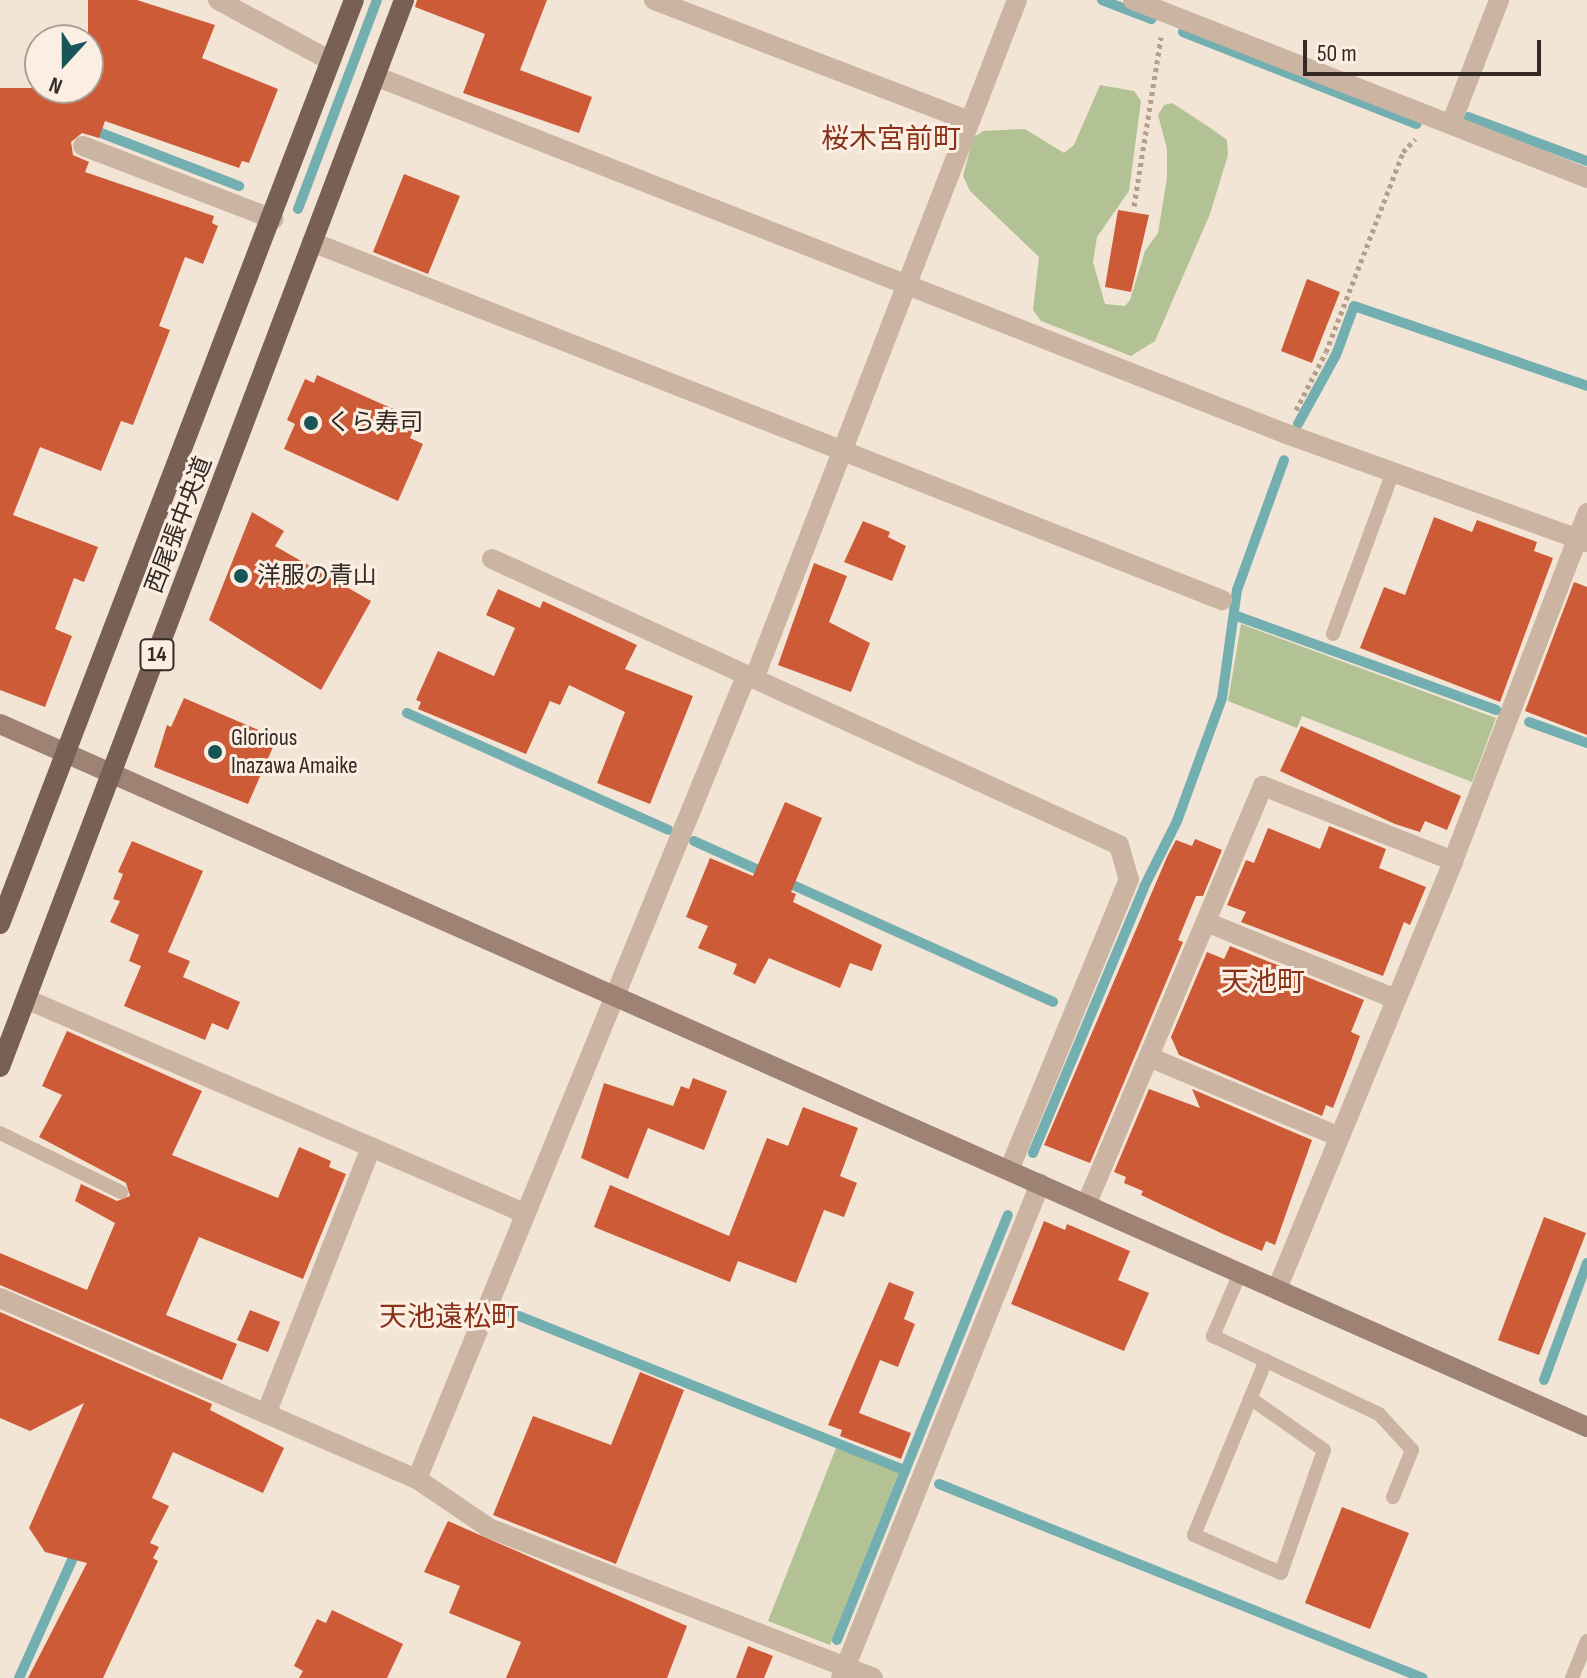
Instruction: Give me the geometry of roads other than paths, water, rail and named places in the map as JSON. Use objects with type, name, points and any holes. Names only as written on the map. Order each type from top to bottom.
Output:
[{"type":"main road","name":"西尾張中央道","points":[[0,924],[273,219],[354,0]]},
{"type":"main road","name":"西尾張中央道","points":[[0,1067],[404,0]]},
{"type":"street","points":[[218,0],[331,61]]},
{"type":"street","points":[[654,0],[970,121]]},
{"type":"street","points":[[417,1479],[612,994],[750,677],[842,451],[1017,0]]},
{"type":"street","points":[[1133,0],[1587,178]]},
{"type":"street","points":[[1442,121],[1499,0]]},
{"type":"street","points":[[375,76],[1284,433],[1582,541]]},
{"type":"street","points":[[83,146],[273,219]]},
{"type":"street","points":[[312,242],[1222,600]]},
{"type":"street","points":[[1277,1289],[1582,541],[1587,513]]},
{"type":"street","points":[[492,559],[1119,845],[1129,879],[1009,1170]]},
{"type":"street","points":[[0,724],[1587,1427]]},
{"type":"street","points":[[1086,1205],[1263,786],[1453,861]]},
{"type":"street","points":[[1206,922],[1396,999]]},
{"type":"street","points":[[26,999],[524,1213]]},
{"type":"street","points":[[1149,1057],[1339,1137]]},
{"type":"street","points":[[266,1414],[371,1147]]},
{"type":"street","points":[[843,1672],[1040,1184]]},
{"type":"street","points":[[0,1298],[417,1479],[489,1528],[843,1672],[873,1678]]},
{"type":"lane","points":[[1333,634],[1393,472]]},
{"type":"lane","points":[[0,1133],[121,1192]]},
{"type":"lane","points":[[1240,1273],[1213,1336],[1379,1414],[1412,1450],[1393,1497]]},
{"type":"lane","points":[[1250,1398],[1324,1450],[1281,1573],[1194,1535],[1250,1398],[1266,1360]]},
{"type":"lane","points":[[1572,1678],[1587,1641]]},
{"type":"waterway","points":[[298,209],[377,0]]},
{"type":"waterway","points":[[1102,0],[1151,19]]},
{"type":"waterway","points":[[1183,32],[1417,124]]},
{"type":"waterway","points":[[1468,117],[1587,161]]},
{"type":"waterway","points":[[88,128],[239,186]]},
{"type":"waterway","points":[[1298,424],[1336,355],[1354,306],[1587,386]]},
{"type":"waterway","points":[[1033,1153],[1144,887],[1177,821],[1222,698],[1237,590],[1284,460]]},
{"type":"waterway","points":[[1234,615],[1496,710]]},
{"type":"waterway","points":[[407,713],[668,830]]},
{"type":"waterway","points":[[1529,722],[1587,743]]},
{"type":"waterway","points":[[694,841],[765,873]]},
{"type":"waterway","points":[[784,881],[1053,1002]]},
{"type":"waterway","points":[[837,1640],[1008,1215]]},
{"type":"waterway","points":[[1544,1380],[1587,1263]]},
{"type":"waterway","points":[[504,1310],[905,1470]]},
{"type":"waterway","points":[[939,1484],[1423,1678]]},
{"type":"waterway","points":[[19,1678],[77,1549]]},
{"type":"place","name":"くら寿司","points":[[311,423]]},
{"type":"place","name":"洋服の青山","points":[[241,576]]},
{"type":"place","name":"Glorious Inazawa Amaike","points":[[215,752]]},
{"type":"district","name":"桜木宮前町","points":[[891,140]]},
{"type":"district","name":"天池町","points":[[1263,983]]},
{"type":"district","name":"天池遠松町","points":[[449,1318]]}]
